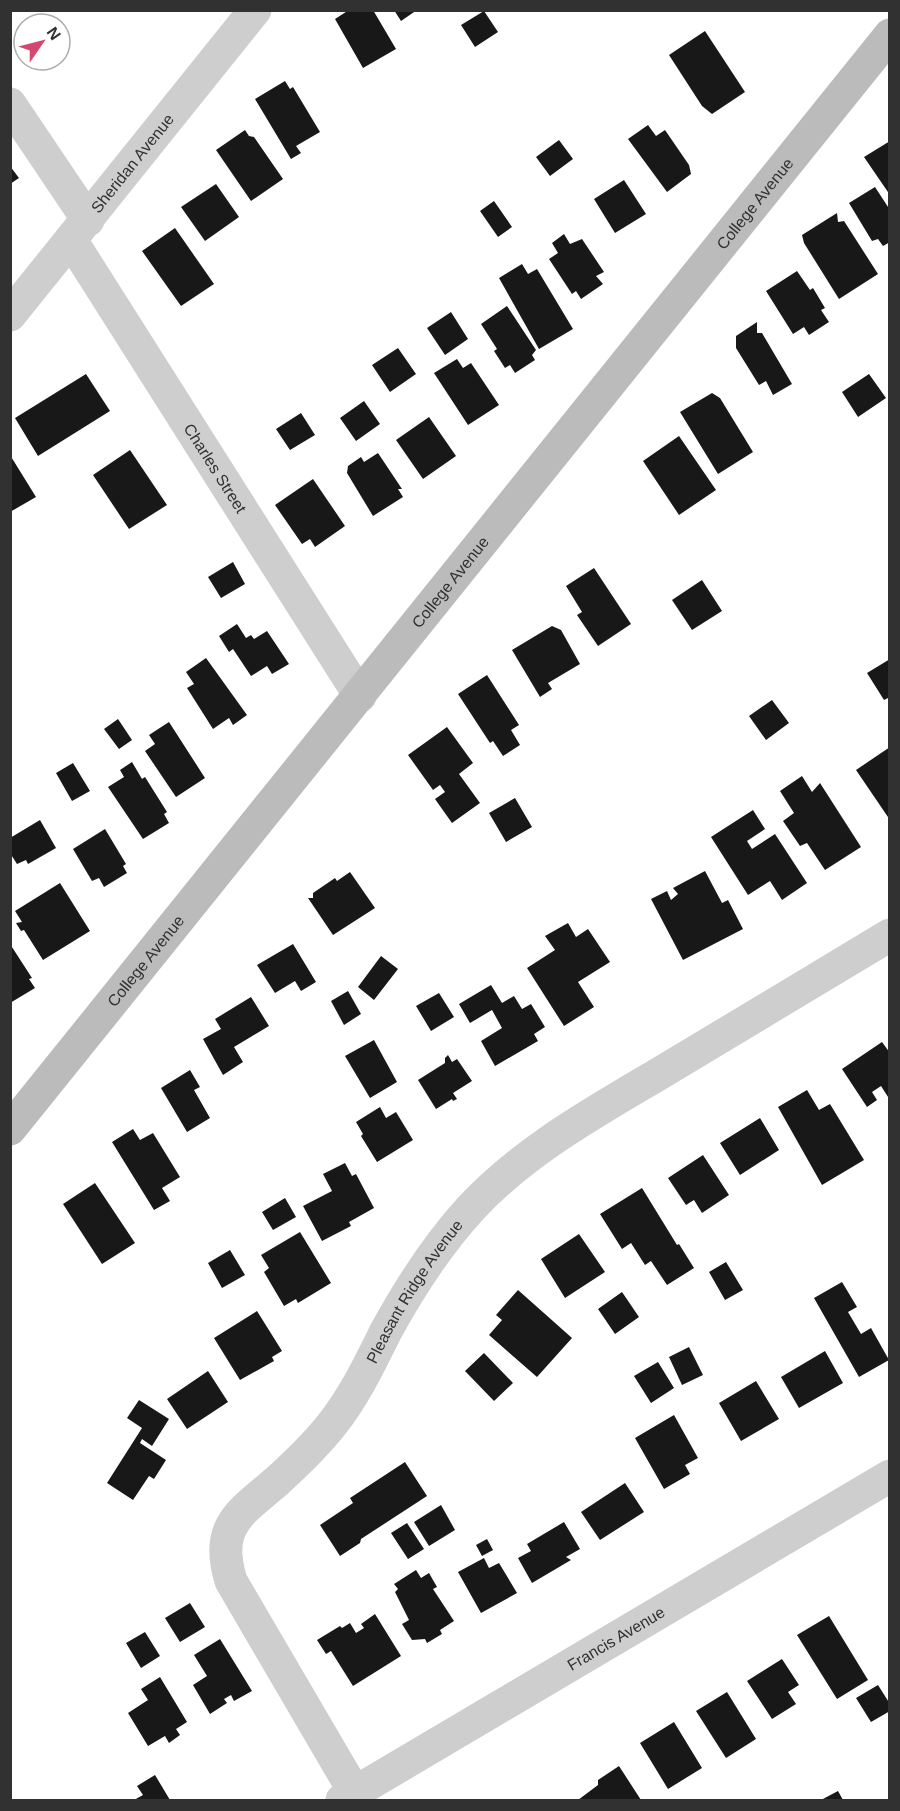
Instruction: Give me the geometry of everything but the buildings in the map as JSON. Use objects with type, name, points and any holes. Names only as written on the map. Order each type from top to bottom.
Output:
[{"type":"main road","name":"College Avenue","points":[[10,1129],[890,35]]},
{"type":"street","name":"Sheridan Avenue","points":[[10,315],[255,10]]},
{"type":"street","name":"Charles Street","points":[[10,104],[79,230],[360,696]]},
{"type":"street","name":"Pleasant Ridge Avenue","points":[[348,1797],[231,1581],[226,1565],[227,1546],[237,1515],[307,1454],[334,1422],[358,1386],[388,1329],[427,1265],[470,1209],[518,1164],[583,1119],[890,935]]},
{"type":"street","name":"Francis Avenue","points":[[348,1797],[890,1476]]}]
